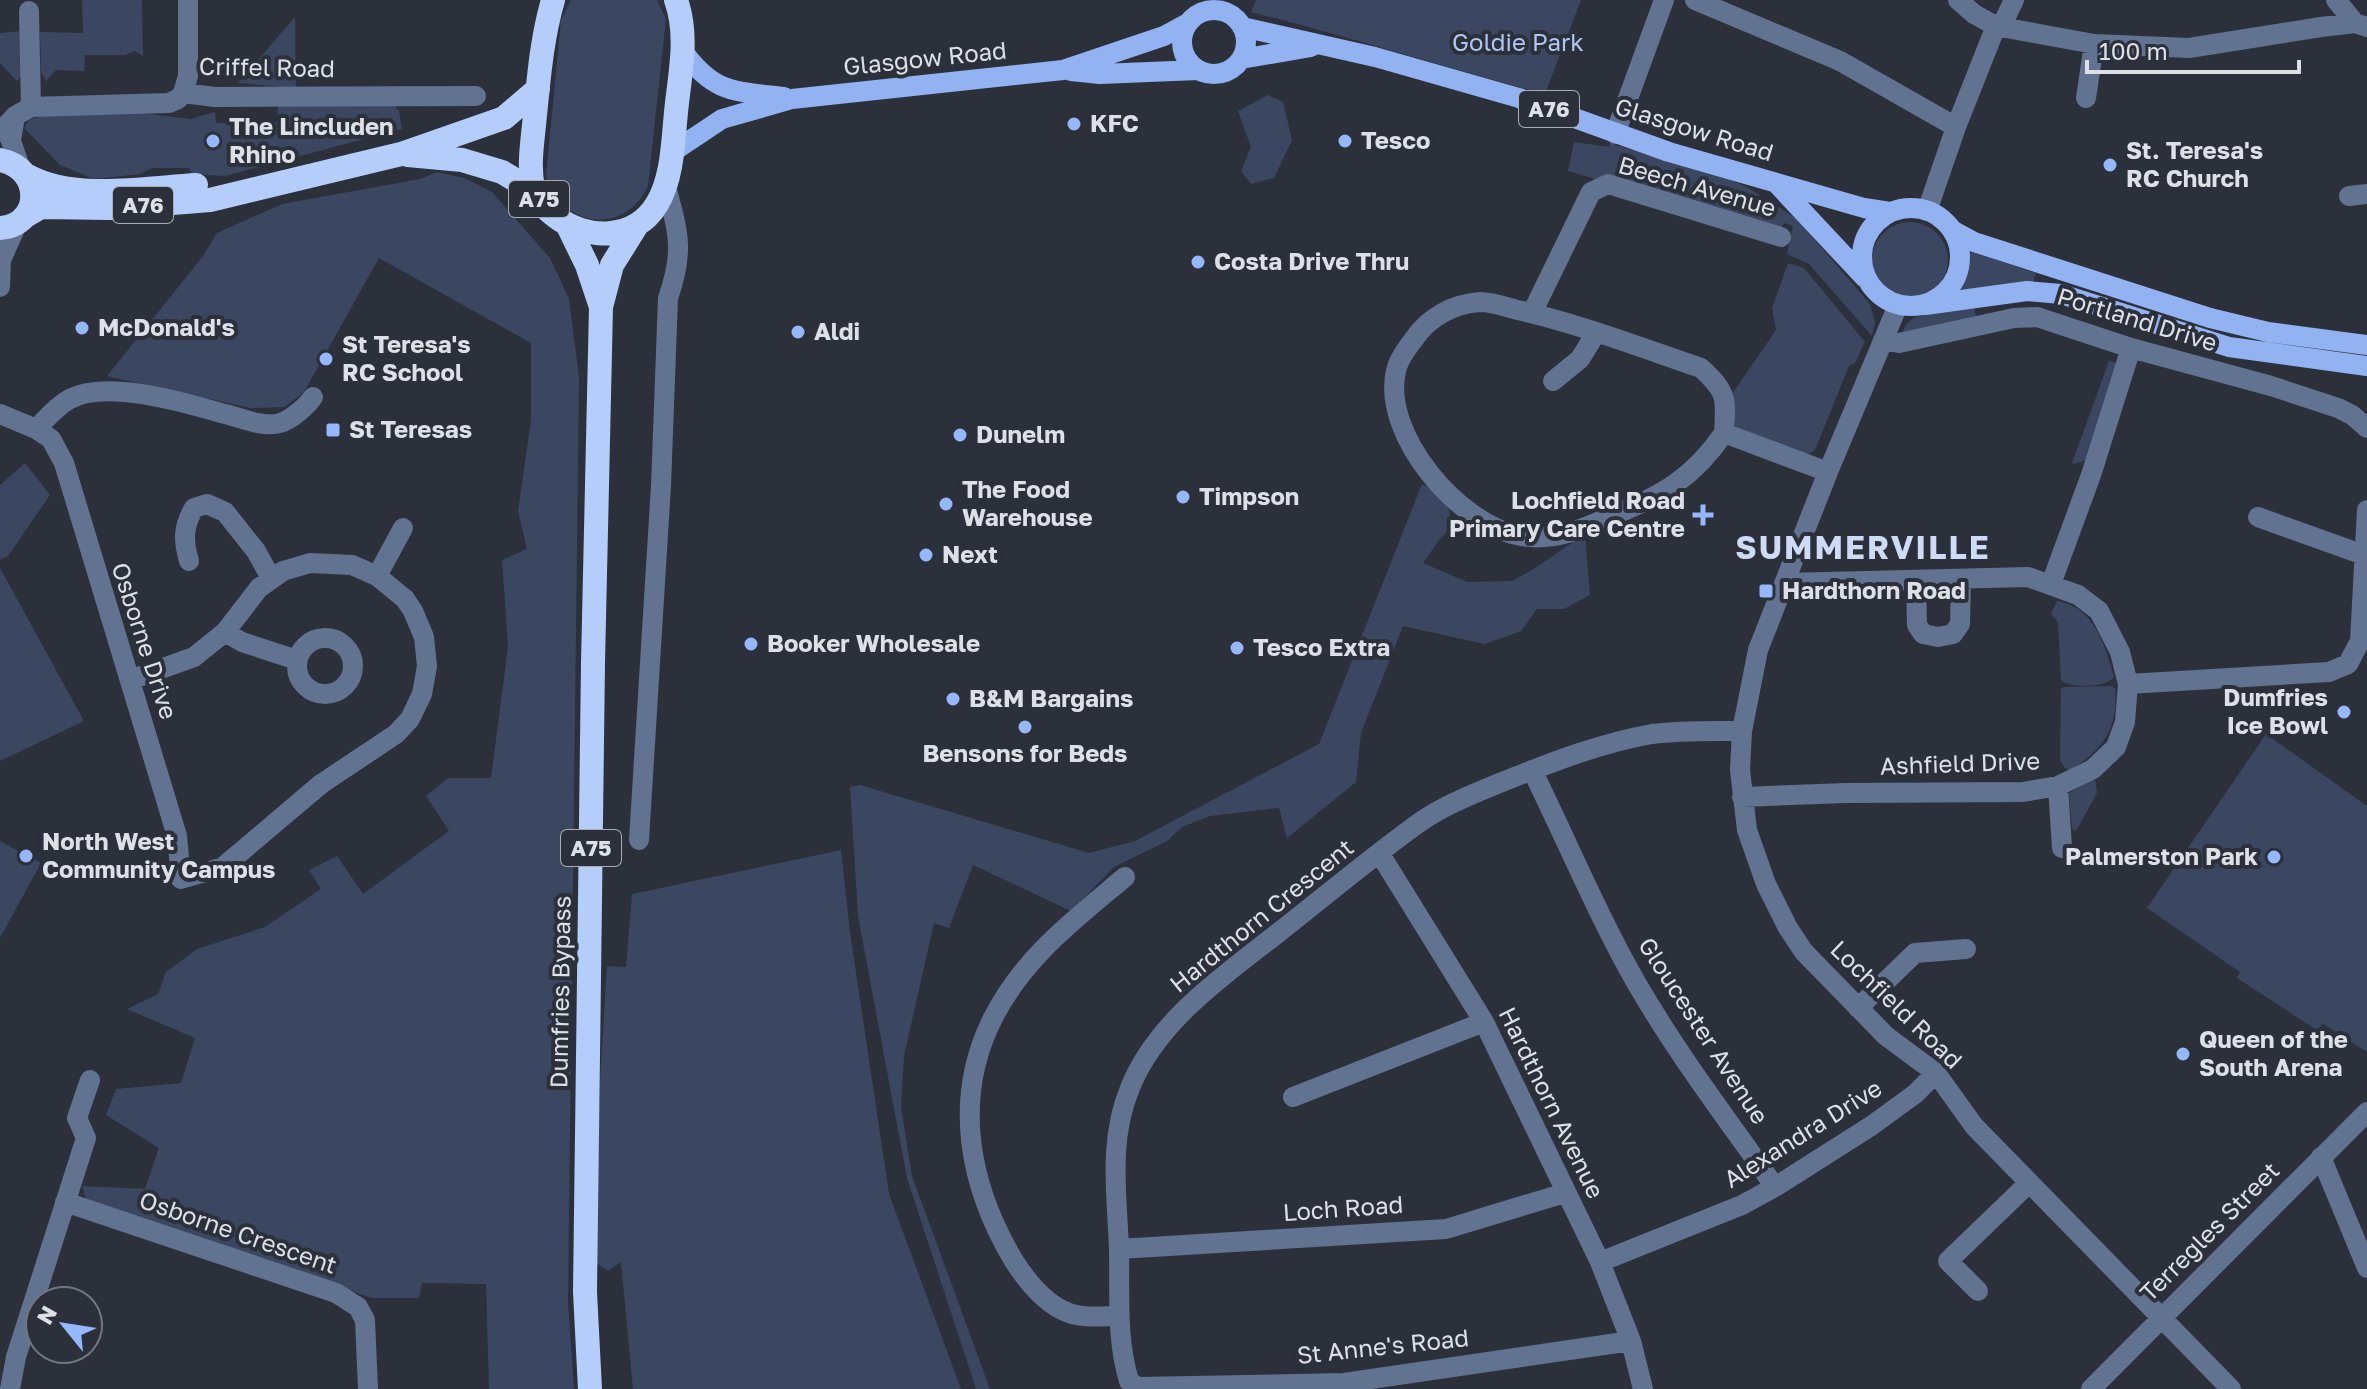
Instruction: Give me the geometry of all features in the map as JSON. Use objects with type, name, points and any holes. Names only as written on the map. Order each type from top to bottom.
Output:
[{"type":"highway","name":"A75","points":[[553,0],[543,34],[530,163],[534,191],[544,208],[568,226],[611,235],[639,223],[656,206],[665,183],[683,51],[685,7]]},
{"type":"highway","name":"A76","points":[[14,222],[41,207],[110,208],[210,200],[401,154],[504,118],[538,89]]},
{"type":"highway","name":"A76","points":[[401,154],[462,160],[502,172],[534,191]]},
{"type":"highway","name":"A76","points":[[16,168],[45,185],[75,189],[263,186]]},
{"type":"highway","points":[[14,222],[33,198],[16,168]]},
{"type":"highway","name":"Dumfries Bypass","points":[[590,1389],[585,1292],[593,647],[601,307],[612,265],[639,223]]},
{"type":"highway","name":"Dumfries Bypass","points":[[568,226],[587,265],[601,307]]},
{"type":"main road","name":"A76","points":[[1188,23],[1195,16],[1213,10],[1230,15],[1242,27]]},
{"type":"main road","name":"Glasgow Road","points":[[671,153],[722,119],[792,99],[1063,70],[1164,36],[1188,23]]},
{"type":"main road","points":[[1188,23],[1183,32],[1183,54],[1198,70]]},
{"type":"main road","name":"Glasgow Road","points":[[1242,27],[1375,57],[1519,98],[1615,134],[1864,208],[1890,212]]},
{"type":"main road","points":[[1241,59],[1246,43],[1242,27]]},
{"type":"main road","name":"Glasgow Road","points":[[1241,59],[1319,46]]},
{"type":"main road","name":"Glasgow Road","points":[[683,51],[698,72],[714,83],[734,91],[792,99]]},
{"type":"main road","name":"A76","points":[[1198,70],[1213,75],[1221,73],[1230,70],[1241,59]]},
{"type":"main road","name":"Glasgow Road","points":[[1063,70],[1100,74],[1198,70]]},
{"type":"main road","name":"Glasgow Road","points":[[1776,183],[1868,281]]},
{"type":"main road","name":"A76","points":[[1890,212],[1902,209],[1927,211]]},
{"type":"main road","points":[[1927,211],[1974,242],[2210,318],[2268,332],[2367,345]]},
{"type":"main road","points":[[1868,281],[1862,266],[1864,242],[1876,222],[1890,212]]},
{"type":"main road","points":[[1925,305],[1950,287],[1957,274],[1960,259],[1952,230]]},
{"type":"main road","name":"A76","points":[[1868,281],[1875,292],[1898,305]]},
{"type":"main road","points":[[1898,305],[1925,305],[2027,291],[2061,294],[2229,347],[2367,366]]},
{"type":"street","points":[[183,93],[188,76],[188,0]]},
{"type":"street","points":[[1615,134],[1664,0]]},
{"type":"street","points":[[1695,0],[1840,61],[1956,127]]},
{"type":"street","points":[[1958,0],[1974,14],[1998,27],[2094,44],[2189,48],[2361,25]]},
{"type":"street","points":[[1927,211],[1956,127],[1998,27],[2014,0]]},
{"type":"street","points":[[2336,0],[2361,25]]},
{"type":"street","points":[[16,168],[11,141],[29,11]]},
{"type":"street","points":[[2086,98],[2094,44]]},
{"type":"street","name":"Criffel Road","points":[[15,111],[46,105],[169,103],[183,93],[215,97],[476,96]]},
{"type":"street","points":[[0,132],[15,111]]},
{"type":"street","points":[[639,840],[661,486],[668,298],[678,272],[680,252],[665,183]]},
{"type":"street","name":"Beech Avenue","points":[[1532,313],[1591,192],[1608,184],[1781,237]]},
{"type":"street","points":[[0,287],[0,258],[14,222]]},
{"type":"street","points":[[639,223],[655,224],[668,233],[680,252]]},
{"type":"street","points":[[1483,302],[1596,333],[1701,368],[1717,383],[1726,400],[1724,433],[1708,456],[1689,475],[1627,510],[1568,534],[1521,536],[1489,525],[1441,487],[1420,457],[1399,421],[1396,370],[1421,329],[1440,314],[1457,306],[1483,302]]},
{"type":"street","name":"Lochfield Road","points":[[1898,305],[1758,650],[1742,731],[1740,770],[1747,830],[1766,884],[1804,952],[1886,1036],[1936,1073],[1974,1126],[2231,1389]]},
{"type":"street","name":"Portland Drive","points":[[1883,340],[1899,343],[1982,324],[2037,317],[2131,348],[2271,386],[2338,408],[2367,428]]},
{"type":"street","points":[[1553,381],[1580,359],[1596,333]]},
{"type":"street","points":[[2051,584],[2091,475],[2131,348]]},
{"type":"street","points":[[36,429],[70,398],[95,391],[130,393],[193,405],[260,423],[281,423],[308,405],[313,397]]},
{"type":"street","name":"Osborne Drive","points":[[0,414],[51,439],[64,463],[177,836],[181,879],[223,867],[321,784],[396,734],[410,719],[426,680],[424,637],[405,599],[377,576]]},
{"type":"street","points":[[1724,433],[1828,472]]},
{"type":"street","points":[[189,561],[183,537],[186,520],[194,508],[207,504],[225,512],[256,551],[271,578]]},
{"type":"street","points":[[2128,684],[2329,672],[2348,664],[2360,641],[2366,607],[2364,555],[2367,510]]},
{"type":"street","points":[[2258,517],[2364,555]]},
{"type":"street","points":[[130,680],[194,657],[225,632],[248,599],[271,578],[296,566],[324,562],[352,565],[377,576],[403,528]]},
{"type":"street","name":"Ashfield Drive","points":[[1742,797],[2023,792],[2058,786],[2093,769],[2116,747],[2125,722],[2128,684],[2120,652],[2099,611],[2078,595],[2028,577],[1785,583]]},
{"type":"street","points":[[1916,581],[1917,625],[1923,634],[1938,637],[1953,634],[1960,624],[1961,579]]},
{"type":"street","points":[[225,632],[242,642],[297,660]]},
{"type":"street","name":"Hardthorn Crescent","points":[[1138,1387],[1129,1381],[1123,1362],[1114,1160],[1119,1123],[1129,1088],[1146,1056],[1183,1013],[1227,973],[1417,823],[1464,798],[1588,750],[1651,735],[1697,730],[1742,731]]},
{"type":"street","name":"Gloucester Avenue","points":[[1532,770],[1637,984],[1668,1035],[1775,1187]]},
{"type":"street","points":[[2058,786],[2062,848]]},
{"type":"street","name":"Hardthorn Avenue","points":[[1380,854],[1484,1022],[1600,1262],[1631,1341],[1643,1389]]},
{"type":"street","points":[[1119,1316],[1075,1315],[1046,1300],[1027,1281],[999,1236],[979,1189],[970,1139],[970,1101],[975,1064],[993,1018],[1020,976],[1047,942],[1125,877]]},
{"type":"street","points":[[1858,1008],[1915,953],[1966,949]]},
{"type":"street","points":[[1293,1097],[1484,1022]]},
{"type":"street","name":"Alexandra Drive","points":[[1600,1262],[1742,1205],[1775,1187],[1871,1126],[1915,1094],[1936,1073]]},
{"type":"street","points":[[10,1389],[16,1357],[86,1138],[77,1118],[90,1080]]},
{"type":"street","name":"Terregles Street","points":[[2091,1389],[2367,1112]]},
{"type":"street","points":[[2321,1157],[2367,1268]]},
{"type":"street","points":[[1978,1291],[1948,1261],[2029,1183]]},
{"type":"street","name":"Loch Road","points":[[1119,1249],[1446,1229],[1565,1193]]},
{"type":"street","name":"Osborne Crescent","points":[[65,1202],[336,1293],[358,1307],[365,1320],[368,1389]]},
{"type":"street","name":"St Anne's Road","points":[[1138,1387],[1344,1383],[1631,1341]]},
{"type":"green space","points":[[82,0],[142,0],[143,56],[135,51],[125,55],[85,55],[84,71],[56,70],[46,81],[41,72],[40,32],[83,33]]},
{"type":"green space","points":[[571,0],[657,0],[666,19],[648,186],[637,202],[624,213],[609,219],[579,215],[565,206],[546,176],[561,20]]},
{"type":"green space","name":"Goldie Park","points":[[1256,0],[1581,0],[1545,94],[1251,12]]},
{"type":"green space","points":[[295,17],[296,88],[238,83]]},
{"type":"green space","points":[[22,31],[22,75],[17,81],[0,63],[0,33]]},
{"type":"green space","points":[[1268,95],[1283,102],[1292,140],[1274,178],[1251,184],[1241,171],[1251,147],[1238,111]]},
{"type":"green space","points":[[390,101],[399,111],[402,129],[225,176],[192,174],[189,168],[152,168],[140,174],[94,179],[60,165],[24,128],[29,120],[43,115],[148,114],[191,119],[215,112],[216,123],[277,122],[278,106]]},
{"type":"green space","points":[[1574,142],[1609,147],[1610,143],[1729,179],[1796,218],[1870,304],[1875,322],[1872,336],[1809,264],[1787,254],[1793,226],[1784,223],[1781,228],[1770,230],[1568,171]]},
{"type":"green space","points":[[437,172],[464,178],[492,192],[550,258],[569,299],[579,377],[568,1302],[574,1389],[489,1389],[486,1284],[422,1283],[419,1298],[372,1298],[86,1199],[82,1186],[145,1189],[159,1148],[106,1115],[116,1089],[181,1083],[195,1038],[127,1009],[158,994],[166,972],[197,949],[265,927],[321,889],[309,870],[337,856],[363,894],[449,831],[426,796],[448,778],[491,778],[508,647],[502,560],[527,549],[518,511],[531,420],[531,343],[379,258],[304,392],[284,407],[251,408],[107,376],[203,256],[217,233],[282,204],[420,179]]},
{"type":"green space","points":[[1910,222],[1925,225],[1937,233],[1945,245],[1948,260],[1945,275],[1937,287],[1925,295],[1910,298],[1895,295],[1883,287],[1875,275],[1872,260],[1875,245],[1883,233],[1895,225]]},
{"type":"green space","points":[[1972,252],[2036,273],[2032,285],[1959,290],[1966,277],[1968,254]]},
{"type":"green space","points":[[1788,263],[1804,268],[1865,342],[1855,363],[1849,366],[1815,450],[1810,453],[1802,453],[1735,427],[1732,394],[1776,330],[1772,308]]},
{"type":"green space","points":[[1974,308],[1977,320],[1904,334],[1907,324],[1923,315]]},
{"type":"green space","points":[[2109,361],[2117,363],[2087,460],[2074,464],[2072,463]]},
{"type":"green space","points":[[25,463],[50,495],[8,556],[0,560],[0,485]]},
{"type":"green space","points":[[1422,484],[1445,496],[1453,526],[1423,563],[1467,582],[1512,581],[1585,534],[1590,595],[1564,609],[1537,609],[1521,631],[1485,644],[1403,626],[1361,733],[1356,782],[1287,838],[1279,808],[1210,816],[1182,827],[1167,841],[1114,867],[1071,911],[973,865],[949,928],[934,923],[904,1056],[901,1107],[912,1176],[990,1389],[976,1389],[907,1178],[858,916],[850,787],[860,785],[1089,853],[1135,841],[1319,744]]},
{"type":"green space","points":[[0,568],[84,721],[0,761]]},
{"type":"green space","points":[[2057,601],[2081,611],[2096,630],[2114,677],[2110,681],[2089,686],[2061,681],[2058,622],[2051,614]]},
{"type":"green space","points":[[2115,688],[2116,702],[2106,737],[2081,763],[2069,770],[2065,768],[2060,760],[2061,689]]},
{"type":"green space","name":"Palmerston Park","points":[[2266,734],[2367,806],[2367,1052],[2323,1024],[2318,1031],[2237,978],[2240,972],[2147,908]]},
{"type":"green space","points":[[2095,778],[2097,793],[2076,831],[2072,829],[2069,793]]},
{"type":"green space","points":[[0,841],[41,863],[0,938]]},
{"type":"green space","points":[[841,850],[850,932],[889,1194],[961,1389],[633,1389],[621,1262],[608,1271],[596,1263],[600,1081],[607,966],[626,967],[632,894]]},
{"type":"place","name":"KFC","points":[[1074,124]]},
{"type":"place","name":"The Lincluden Rhino","points":[[213,141]]},
{"type":"place","name":"Tesco","points":[[1345,141]]},
{"type":"place","name":"St. Teresa's RC Church","points":[[2110,165]]},
{"type":"place","name":"Costa Drive Thru","points":[[1198,262]]},
{"type":"place","name":"McDonald's","points":[[82,328]]},
{"type":"place","name":"Aldi","points":[[798,332]]},
{"type":"place","name":"St Teresa's RC School","points":[[326,359]]},
{"type":"place","name":"St Teresas","points":[[333,430]]},
{"type":"place","name":"Dunelm","points":[[960,435]]},
{"type":"place","name":"Timpson","points":[[1183,497]]},
{"type":"place","name":"The Food Warehouse","points":[[946,504]]},
{"type":"place","name":"Lochfield Road Primary Care Centre","points":[[1703,515]]},
{"type":"place","name":"Next","points":[[926,555]]},
{"type":"place","name":"Hardthorn Road","points":[[1766,591]]},
{"type":"place","name":"Booker Wholesale","points":[[751,644]]},
{"type":"place","name":"Tesco Extra","points":[[1237,648]]},
{"type":"place","name":"B&M Bargains","points":[[953,699]]},
{"type":"place","name":"Dumfries Ice Bowl","points":[[2344,712]]},
{"type":"place","name":"Bensons for Beds","points":[[1025,727]]},
{"type":"place","name":"North West Community Campus","points":[[26,856]]},
{"type":"place","name":"Palmerston Park","points":[[2274,857]]},
{"type":"place","name":"Queen of the South Arena","points":[[2183,1054]]},
{"type":"district","name":"SUMMERVILLE","points":[[1863,548]]}]
